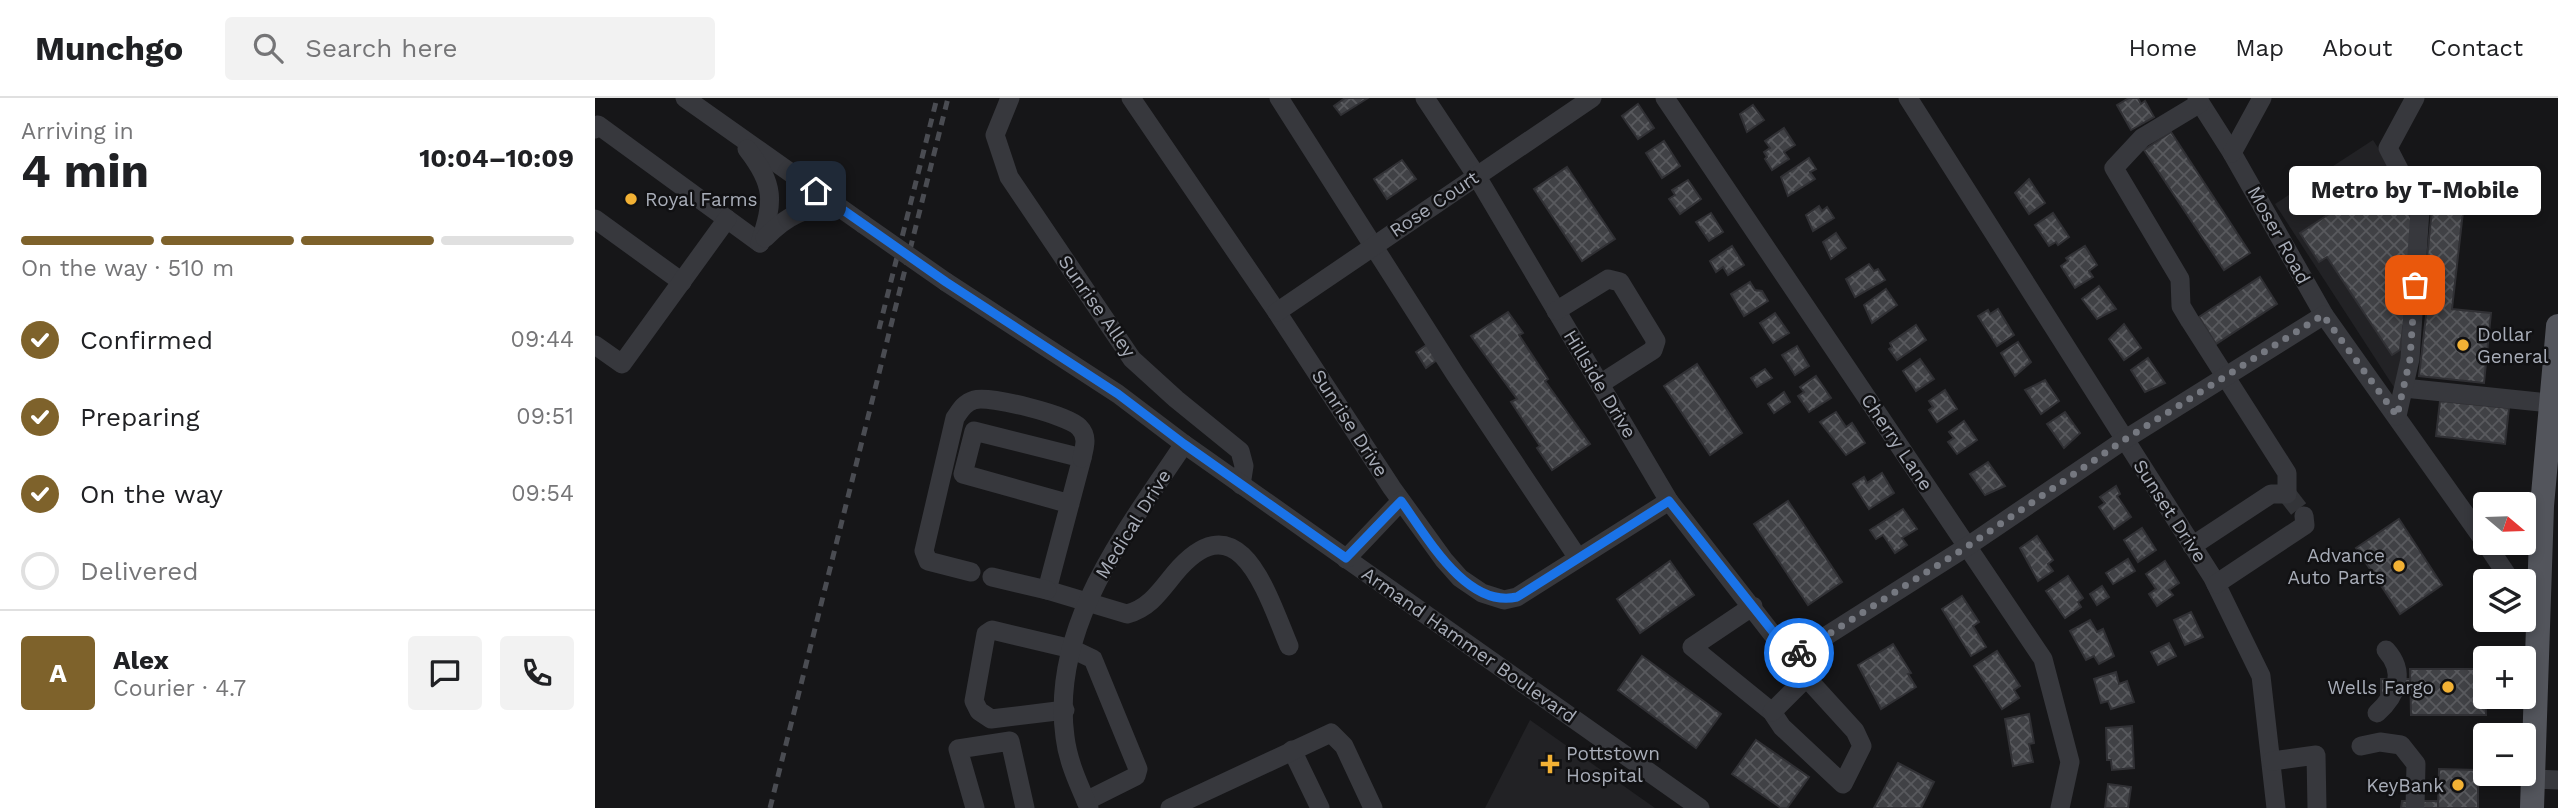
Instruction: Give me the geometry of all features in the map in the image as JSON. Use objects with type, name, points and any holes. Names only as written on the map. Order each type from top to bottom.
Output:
[{"type":"main road","points":[[2536,578],[2550,507],[2550,403],[2555,378],[2557,335]]},
{"type":"main road","points":[[2530,632],[2531,723]]},
{"type":"main road","points":[[2532,786],[2532,808]]},
{"type":"street","name":"Armand Hammer Boulevard","points":[[685,98],[946,282],[1096,379],[1241,485],[1700,808]]},
{"type":"street","name":"Sunrise Alley","points":[[1010,98],[995,135],[1009,177],[1132,359],[1175,399],[1240,451],[1244,466],[1241,485]]},
{"type":"street","name":"Sunrise Drive","points":[[1131,98],[1277,312],[1401,501],[1460,578],[1493,597],[1504,600],[1517,597],[1669,501]]},
{"type":"street","points":[[1279,98],[1455,374],[1578,558]]},
{"type":"street","name":"Hillside Drive","points":[[1425,98],[1476,175],[1669,501],[1807,677],[1855,731],[1862,746],[1843,784],[1783,727],[1772,712]]},
{"type":"street","name":"Rose Court","points":[[1277,312],[1592,98]]},
{"type":"street","name":"Cherry Lane","points":[[1665,98],[2042,659],[2070,762],[2060,808]]},
{"type":"street","name":"Sunset Drive","points":[[1908,98],[2216,584],[2261,676],[2276,808]]},
{"type":"street","points":[[2232,153],[2262,98]]},
{"type":"street","points":[[2397,416],[2410,359],[2420,209],[2388,148],[2415,98]]},
{"type":"street","points":[[2192,546],[2271,494],[2287,494],[2287,473],[2181,306],[2180,279],[2114,168],[2142,138],[2199,100]]},
{"type":"street","name":"Moser Road","points":[[2199,100],[2232,153],[2323,315],[2473,525]]},
{"type":"street","points":[[595,129],[598,125],[760,243]]},
{"type":"street","points":[[733,132],[764,171],[772,208],[760,243]]},
{"type":"street","points":[[760,243],[784,218],[810,207],[837,206]]},
{"type":"street","points":[[595,219],[682,282]]},
{"type":"street","points":[[595,345],[622,364],[727,219]]},
{"type":"street","points":[[1556,311],[1608,279],[1614,279],[1620,282],[1656,341],[1653,350],[1600,384]]},
{"type":"street","points":[[1793,657],[1968,546],[2124,440],[2323,315]]},
{"type":"street","points":[[2404,388],[2550,403]]},
{"type":"street","points":[[971,572],[928,561],[924,551],[954,418],[963,405],[984,399],[1067,419],[1081,429],[1085,438],[1083,458],[1047,590]]},
{"type":"street","points":[[1070,504],[963,474],[974,432],[1083,458]]},
{"type":"street","name":"Medical Drive","points":[[1088,805],[1075,777],[1065,737],[1065,710],[1072,649],[1099,575],[1184,444]]},
{"type":"street","points":[[1346,558],[1401,501]]},
{"type":"street","points":[[2216,584],[2293,535],[2305,525],[2304,516]]},
{"type":"street","points":[[992,577],[1088,601],[1127,614],[1148,605],[1192,553],[1215,542],[1224,544],[1242,556],[1256,573],[1289,646]]},
{"type":"street","points":[[1753,606],[1692,647],[1772,712],[1807,677]]},
{"type":"street","points":[[1065,710],[991,719],[979,711],[974,701],[986,634],[992,630],[1072,649],[1094,659],[1138,769],[1136,776],[1088,805]]},
{"type":"street","points":[[2377,713],[2390,702],[2398,676],[2397,661],[2386,650]]},
{"type":"street","points":[[1171,808],[1331,733],[1339,738],[1373,808]]},
{"type":"street","points":[[975,808],[958,749],[1010,741],[1025,808]]},
{"type":"street","points":[[2361,746],[2380,742],[2401,745],[2416,764],[2415,808]]},
{"type":"street","points":[[1292,750],[1320,808]]},
{"type":"street","points":[[2272,761],[2316,755],[2317,808]]},
{"type":"street","points":[[2536,779],[2558,780]]},
{"type":"shaded area","points":[[2373,140],[2419,211],[2399,395],[2275,204]]},
{"type":"shaded area","name":"Pottstown Hospital","points":[[1530,720],[1655,808],[1485,808]]},
{"type":"building","points":[[1345,98],[1368,98],[1341,115],[1334,106]]},
{"type":"building","points":[[2129,98],[2138,98],[2141,104],[2145,101],[2154,117],[2131,130],[2117,105]]},
{"type":"building","points":[[1638,104],[1654,128],[1638,139],[1622,116]]},
{"type":"building","points":[[1753,105],[1764,120],[1747,132],[1740,114]]},
{"type":"building","points":[[1784,128],[1795,145],[1784,152],[1789,159],[1772,170],[1765,159],[1767,157],[1764,152],[1770,148],[1765,141]]},
{"type":"building","points":[[2171,132],[2250,253],[2224,270],[2144,150]]},
{"type":"building","points":[[1664,141],[1680,166],[1662,178],[1646,153]]},
{"type":"building","points":[[1809,158],[1816,169],[1810,172],[1815,179],[1788,196],[1781,177]]},
{"type":"building","points":[[1402,160],[1416,179],[1387,199],[1374,179]]},
{"type":"building","points":[[1567,167],[1615,239],[1582,261],[1534,189]]},
{"type":"building","points":[[2392,173],[2416,209],[2408,213],[2417,227],[2400,350],[2392,355],[2327,257],[2319,262],[2300,233]]},
{"type":"building","points":[[2029,179],[2045,203],[2029,214],[2015,193]]},
{"type":"building","points":[[1688,180],[1701,199],[1680,214],[1669,199],[1675,195],[1672,190]]},
{"type":"building","points":[[2434,190],[2465,194],[2452,309],[2491,313],[2484,383],[2419,376],[2427,307],[2422,307]]},
{"type":"building","points":[[1819,206],[1822,211],[1827,207],[1834,218],[1813,231],[1806,215]]},
{"type":"building","points":[[1711,213],[1723,232],[1709,241],[1696,222]]},
{"type":"building","points":[[2053,213],[2069,237],[2058,245],[2056,242],[2049,246],[2035,225]]},
{"type":"building","points":[[1836,233],[1846,248],[1831,259],[1823,242]]},
{"type":"building","points":[[1732,246],[1744,265],[1728,275],[1723,267],[1716,272],[1710,261]]},
{"type":"building","points":[[2085,246],[2097,265],[2089,271],[2093,277],[2075,288],[2061,266],[2068,261],[2066,258]]},
{"type":"building","points":[[1869,264],[1874,271],[1878,269],[1885,280],[1855,297],[1846,279]]},
{"type":"building","points":[[2260,277],[2277,304],[2216,344],[2199,317]]},
{"type":"building","points":[[1750,282],[1755,290],[1762,291],[1768,301],[1744,316],[1731,294]]},
{"type":"building","points":[[2099,286],[2116,309],[2097,319],[2082,299]]},
{"type":"building","points":[[1886,289],[1897,305],[1872,323],[1864,305]]},
{"type":"building","points":[[1998,309],[2014,335],[1997,346],[1978,316],[1988,310],[1990,314]]},
{"type":"building","points":[[1508,312],[1523,333],[1519,335],[1548,379],[1545,381],[1590,444],[1552,470],[1537,448],[1540,446],[1511,402],[1517,399],[1471,336]]},
{"type":"building","points":[[1775,313],[1789,333],[1773,343],[1760,323]]},
{"type":"building","points":[[2124,324],[2141,348],[2124,360],[2109,339]]},
{"type":"building","points":[[1916,325],[1926,340],[1897,360],[1889,349],[1892,347],[1890,343]]},
{"type":"building","points":[[2018,342],[2031,362],[2015,376],[2001,353]]},
{"type":"building","points":[[1428,344],[1437,360],[1426,368],[1416,352]]},
{"type":"building","points":[[1797,346],[1809,366],[1795,375],[1782,355]]},
{"type":"building","points":[[2148,358],[2165,383],[2145,392],[2131,370]]},
{"type":"building","points":[[1920,359],[1934,379],[1916,391],[1903,371]]},
{"type":"building","points":[[1697,364],[1742,433],[1710,455],[1664,386]]},
{"type":"building","points":[[1765,369],[1772,378],[1757,387],[1751,378]]},
{"type":"building","points":[[1816,376],[1831,398],[1809,412],[1798,396],[1804,392],[1800,387]]},
{"type":"building","points":[[2045,380],[2059,401],[2041,414],[2025,390]]},
{"type":"building","points":[[1945,390],[1957,409],[1937,422],[1929,410],[1933,407],[1929,401]]},
{"type":"building","points":[[1784,392],[1790,402],[1774,413],[1768,404]]},
{"type":"building","points":[[2440,401],[2509,408],[2505,444],[2436,436]]},
{"type":"building","points":[[1836,412],[1846,427],[1852,423],[1865,443],[1846,455],[1820,422]]},
{"type":"building","points":[[2065,412],[2080,433],[2064,448],[2047,424]]},
{"type":"building","points":[[1964,421],[1977,440],[1957,454],[1948,442],[1954,438],[1949,432]]},
{"type":"building","points":[[1988,462],[2005,486],[1985,495],[1970,474]]},
{"type":"building","points":[[1882,473],[1894,493],[1869,509],[1853,484],[1864,477],[1867,483]]},
{"type":"building","points":[[2116,486],[2120,494],[2117,496],[2131,517],[2114,529],[2099,507],[2105,503],[2100,497]]},
{"type":"building","points":[[1788,501],[1842,582],[1808,605],[1754,524]]},
{"type":"building","points":[[1903,509],[1917,529],[1902,538],[1907,545],[1895,553],[1883,535],[1876,539],[1870,530]]},
{"type":"building","name":"Advance Auto Parts","points":[[2399,519],[2442,585],[2400,614],[2356,548]]},
{"type":"building","points":[[2142,528],[2156,550],[2138,562],[2124,540]]},
{"type":"building","points":[[2037,536],[2053,560],[2048,564],[2053,571],[2038,581],[2020,548]]},
{"type":"building","points":[[2128,559],[2135,571],[2113,584],[2106,573]]},
{"type":"building","points":[[1670,561],[1694,595],[1640,633],[1617,599]]},
{"type":"building","points":[[2165,561],[2179,583],[2169,590],[2173,595],[2157,606],[2149,594],[2156,589],[2146,574]]},
{"type":"building","points":[[2068,576],[2083,598],[2078,602],[2081,607],[2065,618],[2046,591]]},
{"type":"building","points":[[2102,586],[2109,597],[2097,605],[2090,594]]},
{"type":"building","points":[[1962,596],[1979,622],[1973,626],[1986,647],[1971,656],[1942,609]]},
{"type":"building","points":[[2191,612],[2203,637],[2185,645],[2174,620]]},
{"type":"building","points":[[2090,620],[2097,632],[2103,629],[2114,656],[2099,664],[2094,656],[2086,660],[2070,631]]},
{"type":"building","points":[[2169,643],[2176,656],[2158,665],[2151,652]]},
{"type":"building","points":[[1893,644],[1911,673],[1908,674],[1916,687],[1881,709],[1858,665]]},
{"type":"building","points":[[1997,651],[2020,686],[2014,690],[2019,698],[2002,709],[1974,666]]},
{"type":"building","points":[[1642,656],[1721,714],[1696,748],[1618,690]]},
{"type":"building","name":"Wells Fargo","points":[[2410,669],[2473,669],[2473,709],[2486,709],[2486,715],[2411,715]]},
{"type":"building","points":[[2116,672],[2119,684],[2127,681],[2134,702],[2111,709],[2108,701],[2101,703],[2094,679]]},
{"type":"building","points":[[2381,679],[2410,679],[2410,694],[2381,694]]},
{"type":"building","points":[[2029,714],[2034,743],[2029,744],[2033,762],[2013,766],[2005,719]]},
{"type":"building","points":[[2132,726],[2134,768],[2112,770],[2111,760],[2107,760],[2106,728]]},
{"type":"building","points":[[1756,740],[1809,777],[1787,808],[1781,808],[1732,774]]},
{"type":"building","points":[[1898,763],[1934,782],[1921,808],[1874,808]]},
{"type":"building","name":"KeyBank","points":[[2439,769],[2473,770],[2473,786],[2478,786],[2478,808],[2438,808]]},
{"type":"building","points":[[2108,784],[2131,787],[2128,808],[2105,808]]},
{"type":"building","points":[[2402,801],[2438,801],[2438,808],[2401,808]]},
{"type":"tunnel","points":[[2287,494],[2304,516]]},
{"type":"railway","points":[[879,329],[937,98]]},
{"type":"railway","points":[[770,808],[948,98]]},
{"type":"way so far","points":[[1799,653],[1968,546],[2124,440],[2323,315],[2397,416],[2410,359],[2415,285]]},
{"type":"place","name":"Royal Farms","points":[[631,199]]},
{"type":"place","name":"Metro by T-Mobile","points":[[2415,285]]},
{"type":"place","name":"Dollar General","points":[[2463,345]]},
{"type":"place","name":"Advance Auto Parts","points":[[2399,566]]},
{"type":"place","name":"Wells Fargo","points":[[2448,687]]},
{"type":"place","name":"Pottstown Hospital","points":[[1550,764]]},
{"type":"place","name":"KeyBank","points":[[2458,785]]},
{"type":"route","points":[[816,191],[946,282],[1041,341],[1118,394],[1346,558],[1401,501],[1460,578],[1482,593],[1504,600],[1517,597],[1669,501],[1793,657],[1799,653]]}]
